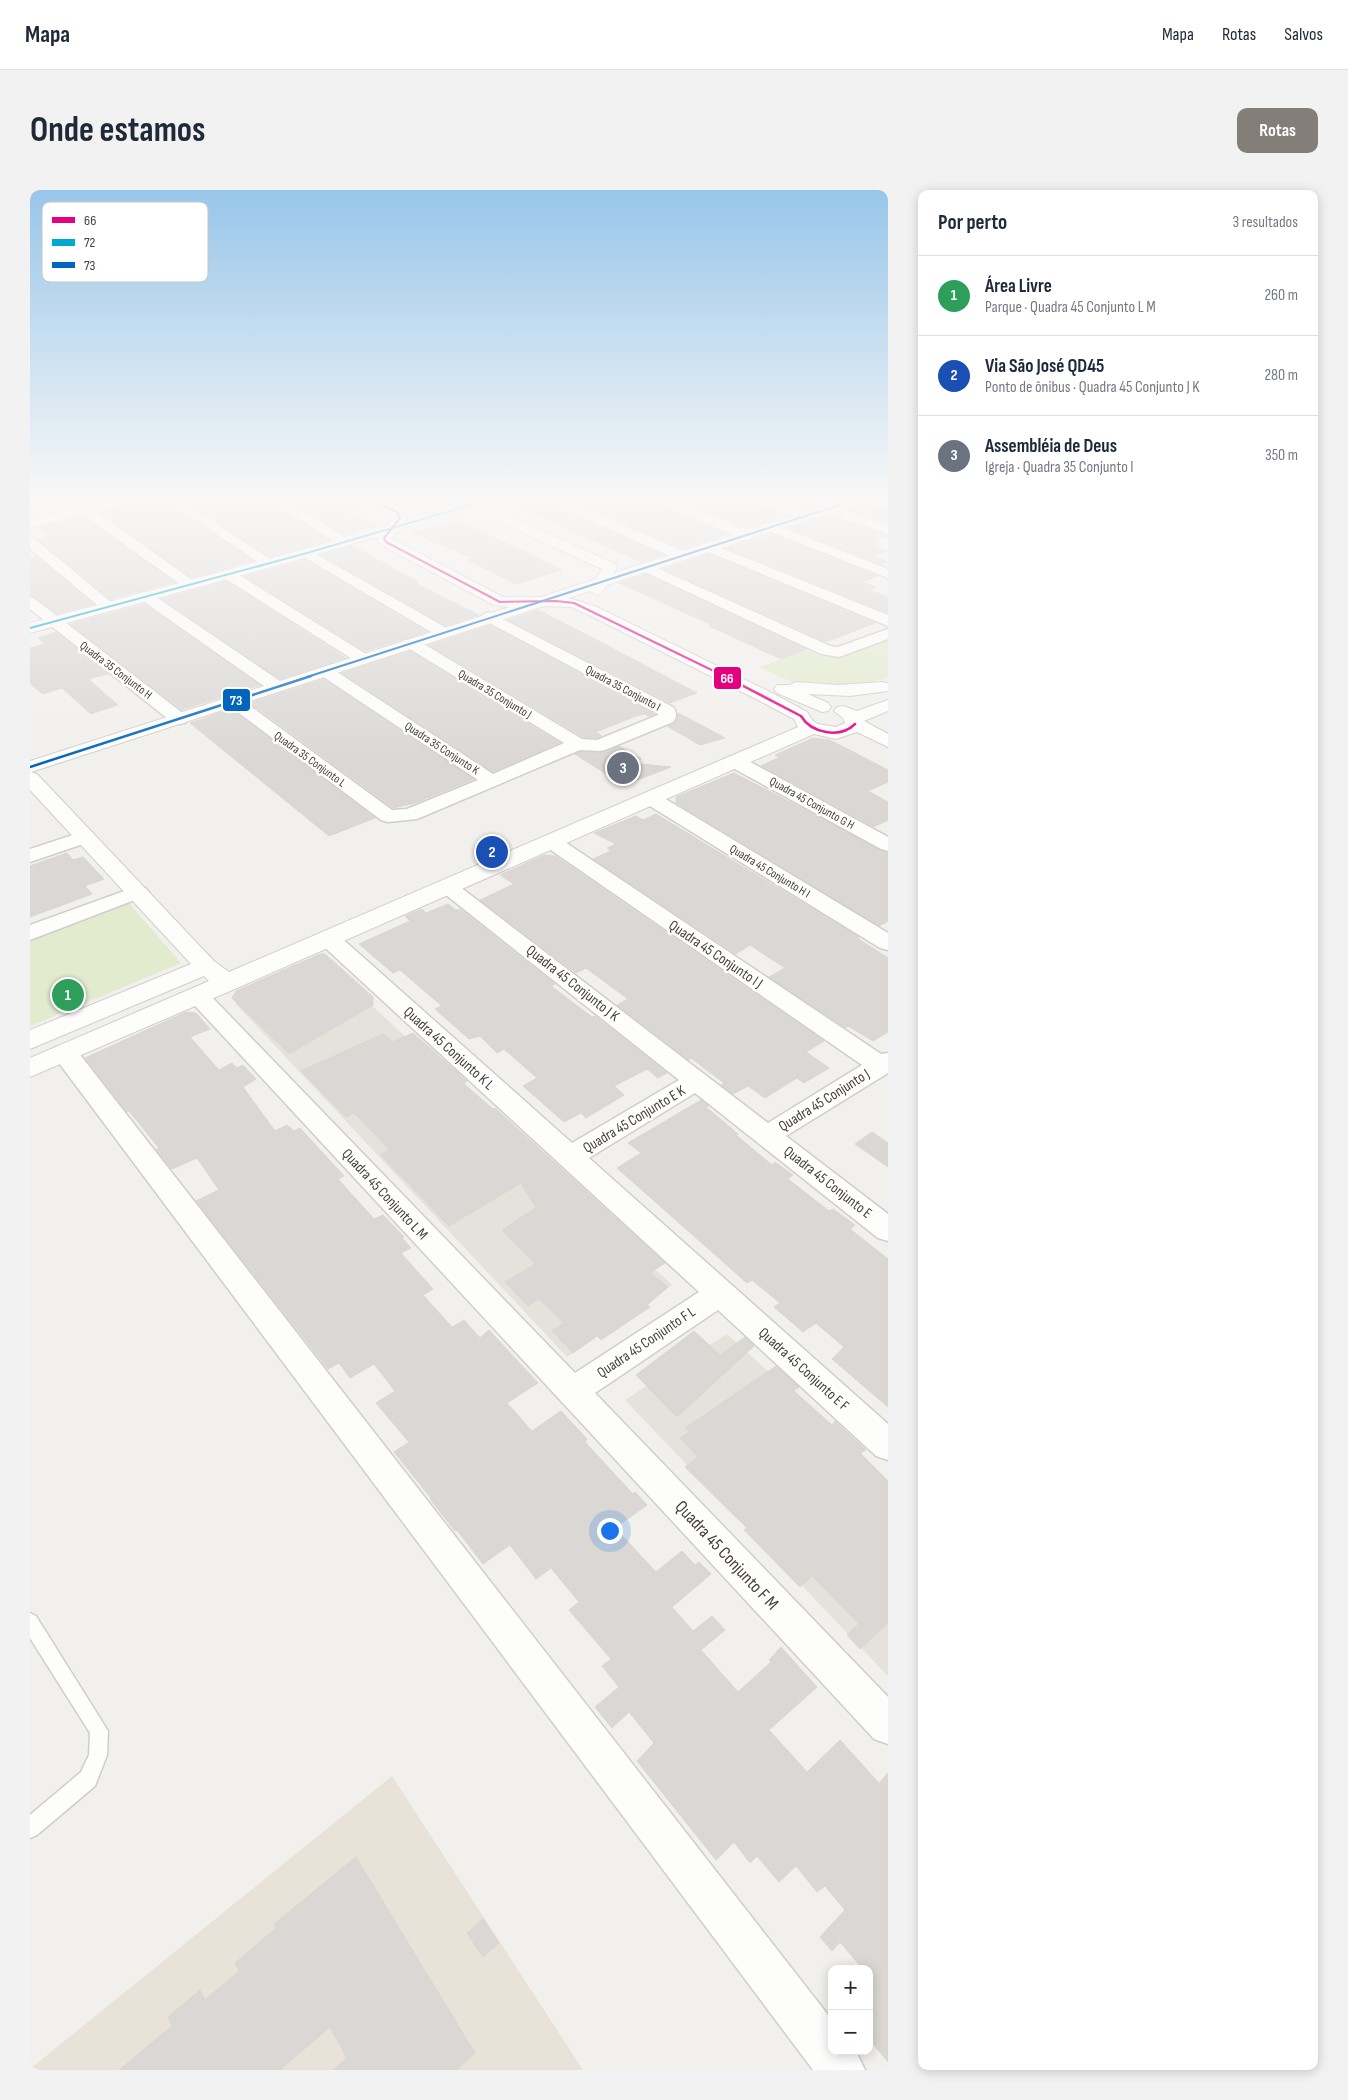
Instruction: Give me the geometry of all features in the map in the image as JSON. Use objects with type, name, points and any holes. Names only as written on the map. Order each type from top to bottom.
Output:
[{"type":"street","points":[[86,588],[108,606]]},
{"type":"street","points":[[30,628],[175,588]]},
{"type":"street","points":[[250,588],[363,659]]},
{"type":"street","points":[[367,588],[444,632]]},
{"type":"street","points":[[459,588],[496,611]]},
{"type":"street","points":[[30,767],[412,643],[496,611],[538,602],[573,588]]},
{"type":"street","points":[[599,588],[596,592],[599,600],[772,684],[828,707],[846,712],[855,721],[888,741]]},
{"type":"street","points":[[686,588],[827,651],[839,652],[888,634]]},
{"type":"street","points":[[808,588],[888,621]]},
{"type":"street","points":[[145,596],[277,687]]},
{"type":"street","name":"Quadra 35 Conjunto H","points":[[30,602],[52,622],[179,719]]},
{"type":"street","points":[[538,602],[574,604],[639,634],[806,722],[836,733],[888,759]]},
{"type":"street","name":"Quadra 35 Conjunto I","points":[[496,611],[667,711],[668,718],[599,746],[578,744]]},
{"type":"street","points":[[639,634],[656,628]]},
{"type":"street","name":"Quadra 35 Conjunto J","points":[[412,643],[578,744]]},
{"type":"street","name":"Quadra 35 Conjunto K","points":[[325,671],[492,781]]},
{"type":"street","points":[[772,684],[827,691],[853,692],[885,686]]},
{"type":"street","points":[[806,722],[808,710],[828,707],[885,686]]},
{"type":"street","name":"Quadra 35 Conjunto L","points":[[232,701],[388,816]]},
{"type":"street","points":[[836,733],[849,730],[855,721],[888,705]]},
{"type":"street","points":[[30,1068],[736,762],[806,722]]},
{"type":"street","points":[[492,781],[578,744]]},
{"type":"street","name":"Quadra 45 Conjunto G H","points":[[736,762],[888,845]]},
{"type":"street","points":[[30,778],[206,966],[228,983]]},
{"type":"street","name":"Quadra 35 Conjunto K","points":[[388,816],[410,815],[492,781]]},
{"type":"street","name":"Quadra 45 Conjunto H I","points":[[652,799],[888,943]]},
{"type":"street","points":[[30,856],[85,837]]},
{"type":"street","name":"Quadra 45 Conjunto I J","points":[[552,842],[884,1064]]},
{"type":"street","name":"Quadra 45 Conjunto J K","points":[[448,887],[768,1135]]},
{"type":"street","points":[[30,933],[138,892]]},
{"type":"street","name":"Quadra 45 Conjunto K L","points":[[329,939],[720,1293]]},
{"type":"street","points":[[30,1040],[206,966]]},
{"type":"street","name":"Quadra 45 Conjunto L M","points":[[198,996],[573,1391]]},
{"type":"street","points":[[65,1053],[842,2070]]},
{"type":"street","name":"Quadra 45 Conjunto J","points":[[768,1135],[884,1064]]},
{"type":"street","name":"Quadra 45 Conjunto E K","points":[[570,1157],[698,1080]]},
{"type":"street","name":"Quadra 45 Conjunto E","points":[[768,1135],[888,1230]]},
{"type":"street","name":"Quadra 45 Conjunto F L","points":[[573,1391],[720,1293]]},
{"type":"street","name":"Quadra 45 Conjunto E F","points":[[720,1293],[888,1445]]},
{"type":"street","name":"Quadra 45 Conjunto F M","points":[[573,1391],[885,1722]]},
{"type":"lane","points":[[30,1622],[98,1731],[98,1755],[88,1779],[30,1828]]},
{"type":"shaded area","points":[[323,960],[672,1285],[567,1357],[235,1003]]},
{"type":"shaded area","points":[[727,1334],[888,1481],[888,1676],[625,1400]]},
{"type":"shaded area","points":[[392,1776],[583,2070],[30,2070],[30,2069]]},
{"type":"green space","points":[[888,634],[888,677],[877,681],[839,686],[812,685],[784,679],[760,667],[807,650],[825,658]]},
{"type":"green space","points":[[127,901],[181,963],[30,1026],[30,935]]},
{"type":"building","points":[[30,588],[73,588],[93,604],[57,614],[30,595]]},
{"type":"building","points":[[97,588],[153,588],[111,599]]},
{"type":"building","points":[[202,588],[236,588],[346,658],[280,679],[162,599]]},
{"type":"building","points":[[264,588],[352,588],[427,632],[365,651]]},
{"type":"building","points":[[379,588],[424,588],[479,615],[446,626]]},
{"type":"building","points":[[629,588],[675,588],[807,649],[781,659],[709,626],[712,625]]},
{"type":"building","points":[[705,588],[790,588],[875,623],[826,642]]},
{"type":"building","points":[[825,588],[875,588],[870,590],[888,597],[888,613]]},
{"type":"building","points":[[144,604],[260,685],[182,710],[70,624]]},
{"type":"building","points":[[538,610],[697,693],[670,703],[508,620]]},
{"type":"building","points":[[490,625],[656,714],[649,717],[645,714],[636,716],[596,732],[602,736],[597,738],[583,737],[429,645]]},
{"type":"building","points":[[56,632],[108,674],[88,679],[118,705],[91,714],[62,688],[42,694],[30,683],[30,648],[45,644],[38,638]]},
{"type":"building","points":[[410,651],[560,743],[493,772],[342,673]]},
{"type":"building","points":[[324,679],[474,779],[415,803],[393,808],[250,703]]},
{"type":"building","points":[[231,709],[375,818],[329,836],[190,723]]},
{"type":"building","points":[[678,713],[725,738],[700,745],[667,726],[675,723]]},
{"type":"building","points":[[813,738],[830,740],[888,770],[888,782],[868,791],[888,802],[888,820],[874,827],[761,766],[780,757],[775,755]]},
{"type":"building","points":[[619,746],[641,759],[637,761],[642,764],[671,767],[624,785],[575,754],[580,752],[605,752]]},
{"type":"building","points":[[734,773],[888,853],[888,921],[879,926],[676,803],[676,797]]},
{"type":"building","points":[[656,814],[859,937],[857,938],[888,958],[888,1032],[873,1041],[848,1026],[846,1028],[769,977],[785,968],[750,945],[736,954],[593,859],[611,851],[607,848],[616,844],[594,833],[636,816],[643,820]]},
{"type":"building","points":[[67,853],[73,860],[83,857],[104,879],[85,886],[92,894],[30,917],[30,866]]},
{"type":"building","points":[[544,855],[555,856],[824,1041],[806,1052],[829,1068],[804,1083],[797,1078],[765,1098],[748,1086],[733,1094],[721,1085],[724,1083],[691,1058],[689,1060],[617,1005],[628,999],[586,968],[576,973],[480,900],[514,884],[500,875]]},
{"type":"building","points":[[448,904],[456,910],[460,909],[555,984],[551,986],[592,1017],[595,1016],[667,1073],[658,1078],[647,1069],[614,1086],[624,1095],[586,1118],[581,1113],[564,1122],[523,1086],[537,1078],[504,1049],[497,1053],[480,1036],[469,1039],[435,1009],[442,1006],[400,970],[393,973],[359,944],[410,921],[405,916],[422,909],[426,913]]},
{"type":"building","points":[[320,954],[325,954],[373,997],[373,1005],[289,1054],[232,998],[236,991]]},
{"type":"building","points":[[186,1012],[196,1013],[210,1029],[190,1037],[219,1070],[232,1063],[237,1068],[243,1065],[256,1079],[243,1087],[275,1131],[287,1125],[294,1131],[300,1128],[344,1176],[338,1179],[374,1219],[383,1215],[404,1237],[402,1238],[411,1248],[401,1253],[433,1289],[423,1295],[452,1327],[464,1320],[480,1338],[489,1330],[538,1383],[507,1403],[532,1431],[561,1411],[587,1439],[585,1442],[633,1494],[635,1492],[647,1505],[615,1528],[656,1572],[682,1551],[695,1565],[699,1562],[711,1574],[672,1607],[693,1631],[712,1616],[725,1630],[701,1650],[738,1692],[771,1662],[769,1660],[781,1647],[817,1687],[769,1730],[807,1772],[840,1740],[879,1783],[888,1773],[888,2062],[873,2044],[873,1965],[860,1965],[840,1942],[832,1951],[820,1937],[845,1910],[825,1886],[817,1892],[796,1866],[779,1882],[757,1856],[750,1863],[734,1842],[716,1860],[637,1761],[654,1743],[629,1712],[612,1728],[595,1707],[619,1687],[602,1666],[611,1659],[569,1610],[579,1602],[551,1568],[536,1579],[510,1545],[483,1564],[394,1452],[409,1442],[376,1403],[395,1391],[374,1364],[350,1378],[339,1363],[328,1369],[196,1201],[219,1190],[197,1158],[172,1169],[156,1150],[159,1148],[129,1111],[127,1112],[85,1058]]},
{"type":"building","points":[[413,1033],[467,1081],[464,1084],[493,1109],[495,1108],[665,1263],[650,1273],[668,1287],[647,1305],[650,1307],[601,1340],[597,1336],[573,1353],[552,1331],[564,1323],[539,1299],[528,1306],[505,1282],[535,1264],[502,1230],[536,1208],[521,1183],[449,1226],[381,1155],[389,1149],[354,1113],[346,1117],[301,1071],[383,1034],[393,1042]]},
{"type":"building","points":[[701,1100],[708,1106],[706,1107],[738,1134],[736,1135],[772,1165],[775,1162],[793,1175],[788,1179],[829,1211],[833,1209],[855,1225],[850,1229],[888,1259],[888,1407],[832,1359],[844,1347],[816,1323],[803,1332],[774,1307],[780,1303],[752,1280],[747,1283],[617,1168],[641,1153],[628,1143]]},
{"type":"building","points":[[872,1132],[888,1143],[888,1167],[855,1144]]},
{"type":"building","points":[[694,1331],[720,1355],[745,1337],[754,1346],[677,1417],[636,1375]]},
{"type":"building","points":[[776,1366],[799,1387],[794,1391],[832,1425],[835,1421],[866,1450],[860,1453],[888,1481],[888,1623],[860,1649],[847,1635],[859,1624],[812,1576],[800,1587],[744,1530],[747,1528],[685,1467],[698,1457],[680,1438],[689,1432],[685,1428]]},
{"type":"building","points":[[356,1857],[475,2053],[457,2070],[333,2070],[347,2058],[330,2027],[280,2070],[119,2070],[172,2026],[168,2017],[200,1990],[205,2000],[239,1971],[235,1963],[276,1928],[274,1924]]},
{"type":"building","points":[[483,1919],[499,1943],[483,1957],[467,1933]]},
{"type":"transit line","name":"72","points":[[30,628],[179,588]]},
{"type":"transit line","name":"66","points":[[473,588],[500,602],[556,601],[574,603],[768,698],[801,716],[806,725],[812,728],[836,733],[849,730],[855,724]]},
{"type":"transit line","name":"73","points":[[30,767],[584,588]]},
{"type":"place","name":"Assembléia de Deus","points":[[623,768]]},
{"type":"place","name":"Via São José QD45","points":[[492,852]]},
{"type":"place","name":"Área Livre","points":[[68,995]]}]
